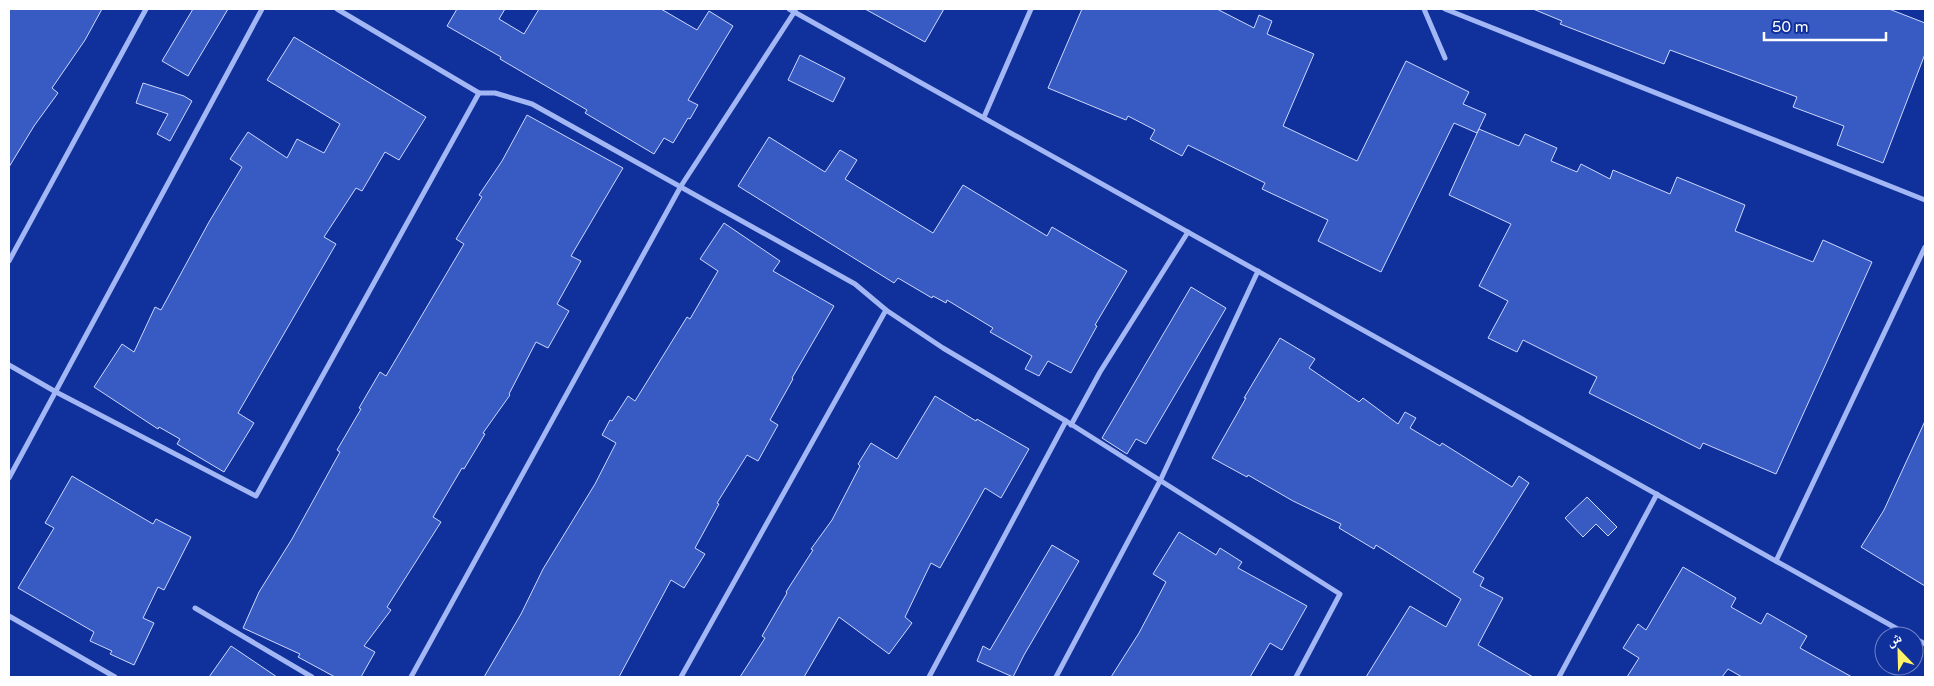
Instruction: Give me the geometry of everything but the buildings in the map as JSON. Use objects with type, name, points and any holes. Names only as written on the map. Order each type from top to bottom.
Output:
[{"type":"street","points":[[9,261],[146,9]]},
{"type":"street","points":[[9,478],[262,9]]},
{"type":"street","points":[[337,9],[479,93],[495,93],[532,104],[855,284],[886,310],[943,348],[1071,424],[1340,594],[1296,677]]},
{"type":"street","points":[[984,117],[1031,9]]},
{"type":"street","points":[[1424,9],[1445,58]]},
{"type":"street","points":[[1445,9],[1925,200]]},
{"type":"street","points":[[411,677],[681,186],[793,10],[1892,626]]},
{"type":"street","points":[[9,365],[56,392],[256,496],[479,93]]},
{"type":"street","points":[[1071,424],[1100,372],[1188,232]]},
{"type":"street","points":[[1776,561],[1925,247]]},
{"type":"street","points":[[1056,677],[1160,481],[1258,271]]},
{"type":"street","points":[[681,677],[886,310]]},
{"type":"street","points":[[929,677],[1066,421]]},
{"type":"street","points":[[1559,677],[1657,494]]},
{"type":"street","points":[[196,608],[312,677]]},
{"type":"street","points":[[9,616],[115,677]]}]
